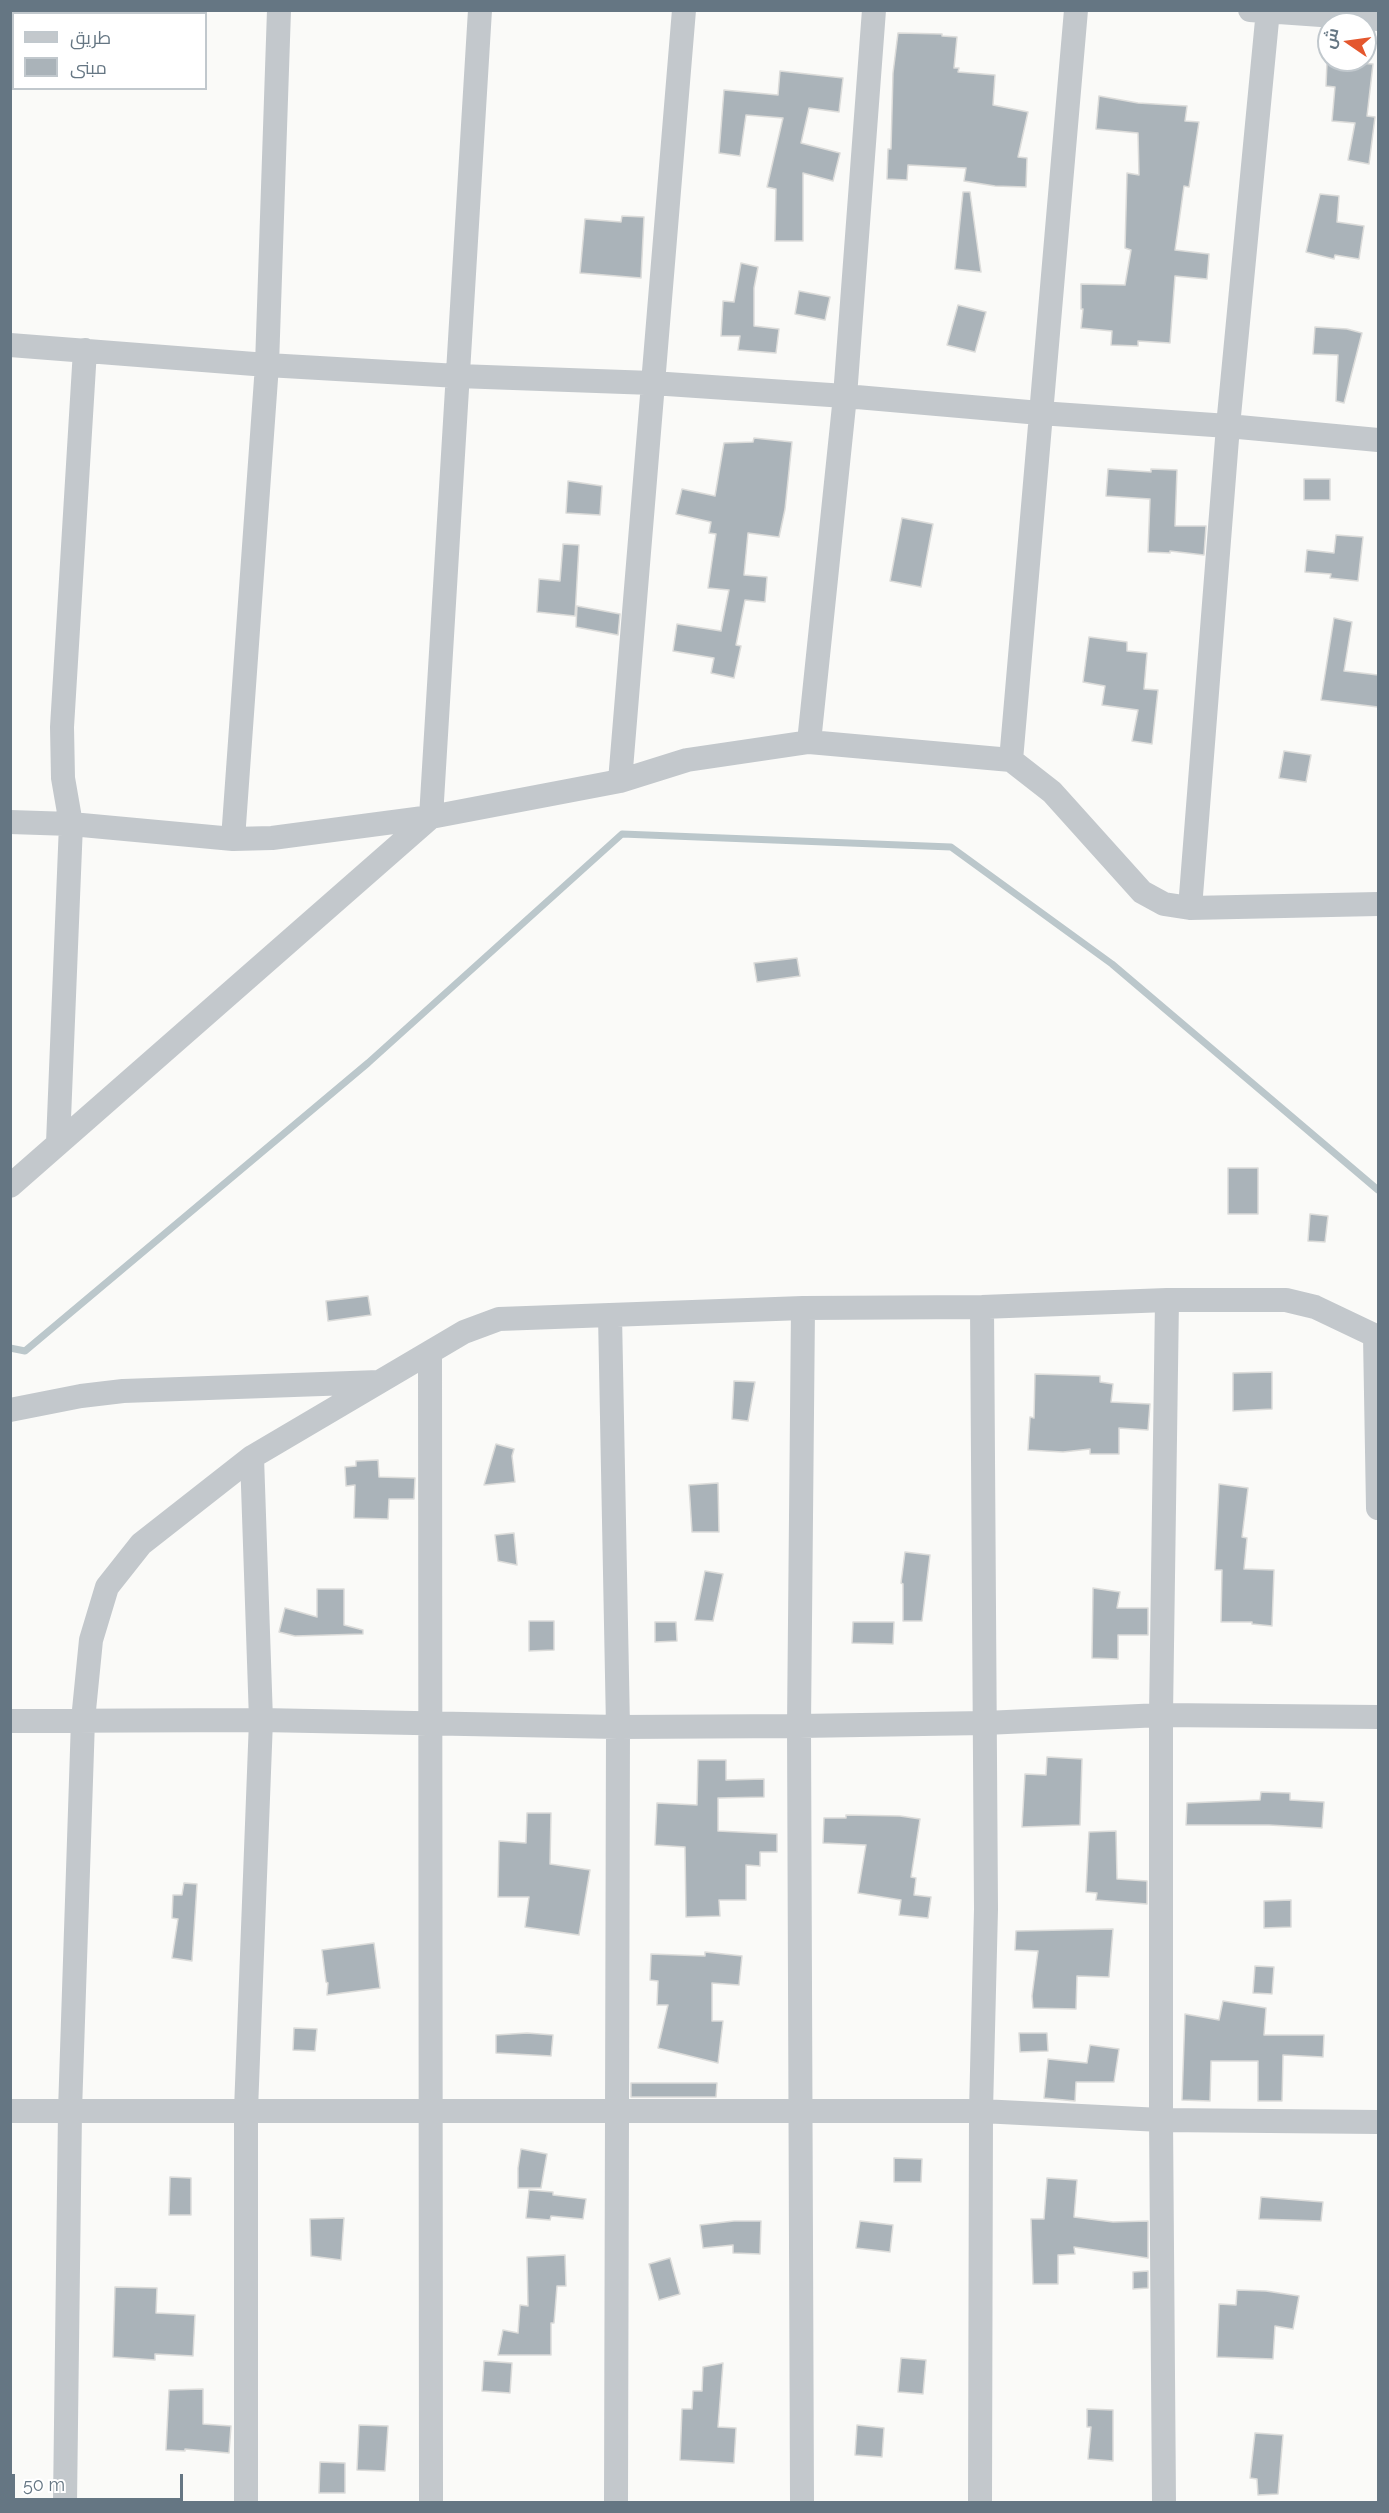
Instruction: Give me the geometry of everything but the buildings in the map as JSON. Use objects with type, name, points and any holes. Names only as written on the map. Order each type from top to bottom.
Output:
[{"type":"street","points":[[233,839],[267,365],[279,10]]},
{"type":"street","points":[[10,1186],[431,817],[480,10]]},
{"type":"street","points":[[620,781],[684,10]]},
{"type":"street","points":[[809,742],[845,396],[874,10]]},
{"type":"street","points":[[1011,760],[1076,10]]},
{"type":"street","points":[[1190,908],[1262,11],[1378,19]]},
{"type":"street","points":[[10,345],[267,365],[458,376],[652,383],[845,396],[1378,440]]},
{"type":"street","points":[[58,1143],[71,824],[63,778],[62,727],[85,350]]},
{"type":"street","points":[[10,822],[71,824],[233,839],[272,838],[431,817],[620,781],[687,760],[809,742],[1011,760],[1052,792],[1142,892],[1164,904],[1190,908],[1378,904]]},
{"type":"street","points":[[1164,2502],[1161,1715],[1167,1300]]},
{"type":"street","points":[[65,2502],[70,2110],[83,1720],[91,1641],[108,1587],[141,1544],[252,1457],[464,1332],[499,1320],[803,1308],[982,1308],[1167,1300],[1286,1300],[1315,1307],[1377,1336],[1378,1508]]},
{"type":"street","points":[[802,2502],[799,1726],[803,1308]]},
{"type":"street","points":[[980,2502],[981,2111],[986,1909],[982,1308]]},
{"type":"street","points":[[610,1315],[618,1727],[616,2502]]},
{"type":"street","points":[[430,1353],[431,2502]]},
{"type":"street","points":[[10,1410],[81,1396],[123,1391],[381,1382]]},
{"type":"street","points":[[246,2502],[246,2110],[261,1720],[252,1457]]},
{"type":"street","points":[[10,1721],[261,1720],[618,1727],[985,1723],[1161,1715],[1378,1717]]},
{"type":"street","points":[[10,2111],[981,2111],[1161,2120],[1378,2122]]},
{"type":"waterway","points":[[10,1348],[25,1351],[368,1063],[622,834],[951,847],[1112,964],[1378,1190]]}]
